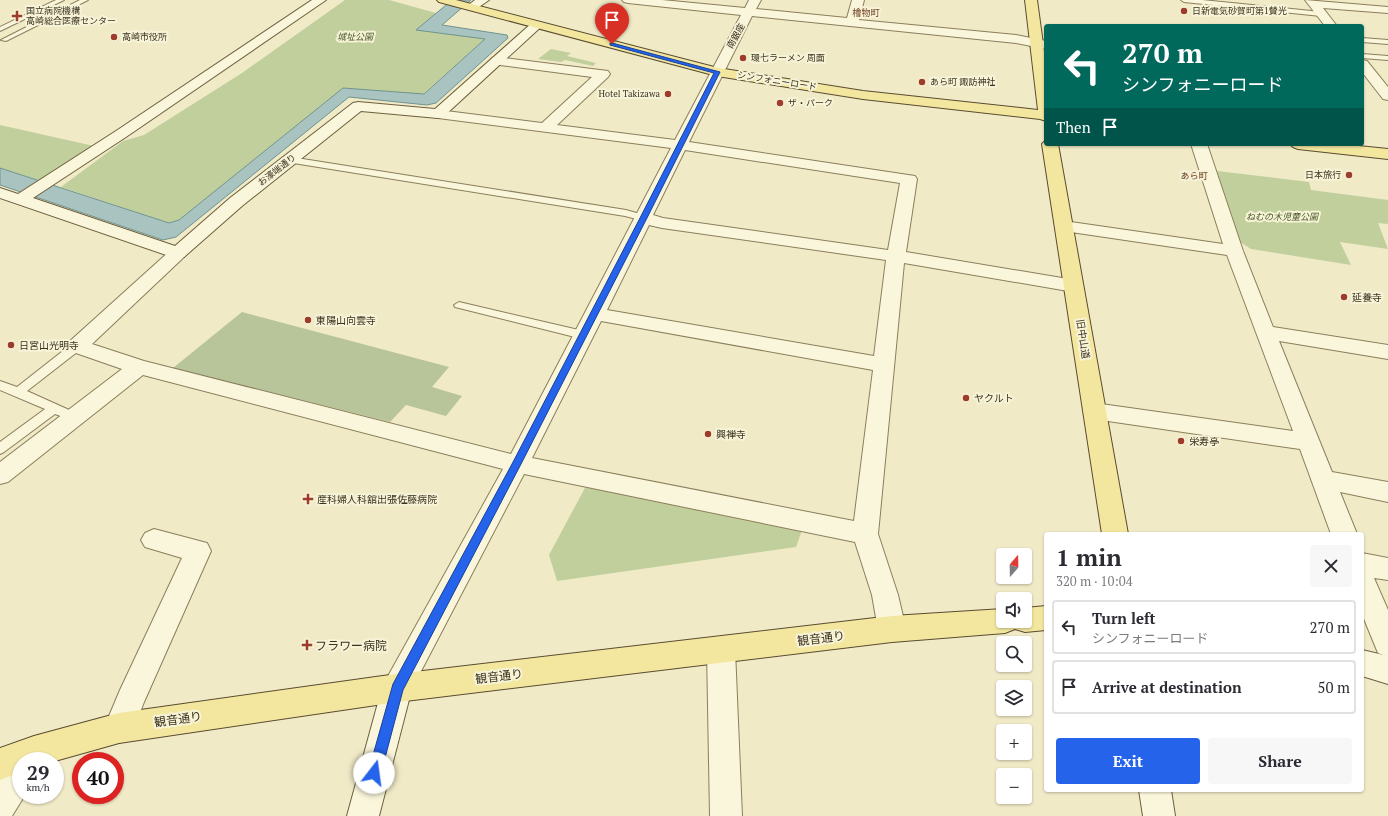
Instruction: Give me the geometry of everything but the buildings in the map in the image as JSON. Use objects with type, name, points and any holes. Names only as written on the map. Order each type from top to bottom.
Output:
[{"type":"main road","name":"シンフォニーロード","points":[[443,0],[717,72],[863,95],[1044,116]]},
{"type":"main road","points":[[1031,0],[1041,44],[1044,87]]},
{"type":"main road","name":"旧中山道","points":[[1050,146],[1115,532]]},
{"type":"main road","points":[[1316,146],[1388,154]]},
{"type":"main road","points":[[1032,619],[1044,618]]},
{"type":"main road","name":"観音通り","points":[[55,752],[119,728],[397,688],[892,629],[996,622]]},
{"type":"main road","name":"観音通り","points":[[0,764],[12,763]]},
{"type":"street","points":[[23,197],[320,0]]},
{"type":"street","points":[[472,7],[483,0]]},
{"type":"street","points":[[628,0],[661,2],[748,13],[1016,39],[1041,44]]},
{"type":"street","name":"南銀座","points":[[363,816],[397,688],[516,464],[755,0]]},
{"type":"street","points":[[852,22],[858,0]]},
{"type":"street","points":[[1313,2],[1329,24]]},
{"type":"street","points":[[1313,2],[1388,10]]},
{"type":"street","points":[[438,114],[537,25]]},
{"type":"street","points":[[497,61],[603,74],[545,128]]},
{"type":"street","points":[[1364,66],[1383,84],[1388,96]]},
{"type":"street","points":[[1364,82],[1383,84]]},
{"type":"street","name":"お濠端通り","points":[[77,346],[236,202],[358,106],[438,114],[680,145],[909,179],[896,256]]},
{"type":"street","points":[[1200,146],[1234,251],[1343,532]]},
{"type":"street","points":[[0,193],[23,197],[178,254]]},
{"type":"street","points":[[644,218],[662,223],[896,256],[1074,286]]},
{"type":"street","points":[[1064,226],[1234,251]]},
{"type":"street","points":[[892,629],[885,595],[864,534],[896,256]]},
{"type":"street","points":[[594,314],[883,365]]},
{"type":"street","points":[[1266,332],[1388,352]]},
{"type":"street","points":[[77,346],[139,367],[516,464],[864,534]]},
{"type":"street","points":[[0,475],[139,367]]},
{"type":"street","points":[[1094,410],[1308,442]]},
{"type":"street","points":[[1322,479],[1388,492]]},
{"type":"street","points":[[119,728],[130,700],[198,550],[154,540]]},
{"type":"street","points":[[1364,564],[1388,569]]},
{"type":"street","points":[[1364,585],[1388,644]]},
{"type":"street","points":[[721,650],[726,816]]},
{"type":"street","points":[[1364,664],[1388,670]]},
{"type":"street","points":[[0,806],[12,787]]},
{"type":"street","points":[[1155,792],[1159,816]]},
{"type":"lane","points":[[0,29],[61,0]]},
{"type":"lane","points":[[4,40],[85,0]]},
{"type":"lane","points":[[1184,0],[1321,14]]},
{"type":"lane","points":[[1364,40],[1388,42]]},
{"type":"lane","points":[[1364,56],[1388,58]]},
{"type":"lane","points":[[290,160],[626,213],[644,218]]},
{"type":"lane","points":[[459,305],[583,335]]},
{"type":"lane","points":[[18,392],[77,346]]},
{"type":"lane","points":[[0,385],[74,417]]},
{"type":"lane","points":[[0,449],[54,408]]},
{"type":"green space","name":"城址公園","points":[[345,0],[389,0],[436,13],[417,30],[485,39],[423,94],[343,88],[179,220],[169,223],[61,187],[123,141],[144,135],[242,73]]},
{"type":"green space","points":[[551,49],[571,53],[567,56],[596,63],[593,66],[565,60],[561,62],[538,59]]},
{"type":"green space","points":[[0,125],[94,146],[40,181],[0,168]]},
{"type":"green space","name":"ねむの木児童公園","points":[[1217,171],[1309,182],[1311,190],[1388,200],[1388,224],[1378,223],[1388,249],[1340,242],[1351,265],[1251,249],[1240,242]]},
{"type":"green space","points":[[242,312],[449,367],[432,387],[462,396],[446,416],[406,405],[390,422],[173,368]]},
{"type":"green space","points":[[586,486],[802,530],[796,547],[557,581],[549,555]]},
{"type":"water","points":[[452,0],[471,0],[442,25],[507,35],[508,38],[436,103],[427,105],[349,97],[176,237],[163,240],[0,185],[0,168],[169,223],[179,220],[343,88],[424,94],[485,39],[416,30]]},
{"type":"place","name":"日新電気砂賀町第1賛光","points":[[1184,11]]},
{"type":"place","name":"国立病院機構 高崎総合医療センター","points":[[17,16]]},
{"type":"place","name":"高崎市役所","points":[[114,37]]},
{"type":"place","name":"環七ラーメン 周面","points":[[743,58]]},
{"type":"place","name":"あら町 諏訪神社","points":[[922,82]]},
{"type":"place","name":"Hotel Takizawa","points":[[668,94]]},
{"type":"place","name":"ザ・パーク","points":[[780,103]]},
{"type":"place","name":"日本旅行","points":[[1349,175]]},
{"type":"place","name":"延養寺","points":[[1344,297]]},
{"type":"place","name":"東陽山向雲寺","points":[[308,320]]},
{"type":"place","name":"日宮山光明寺","points":[[11,345]]},
{"type":"place","name":"ヤクルト","points":[[966,398]]},
{"type":"place","name":"興禅寺","points":[[708,434]]},
{"type":"place","name":"栄寿亭","points":[[1181,441]]},
{"type":"place","name":"産科婦人科舘出張佐藤病院","points":[[308,499]]},
{"type":"place","name":"フラワー病院","points":[[307,645]]},
{"type":"district","name":"檜物町","points":[[866,13]]},
{"type":"district","name":"あら町","points":[[1194,176]]},
{"type":"route","points":[[374,773],[397,688],[644,218],[717,72],[612,44]]}]
